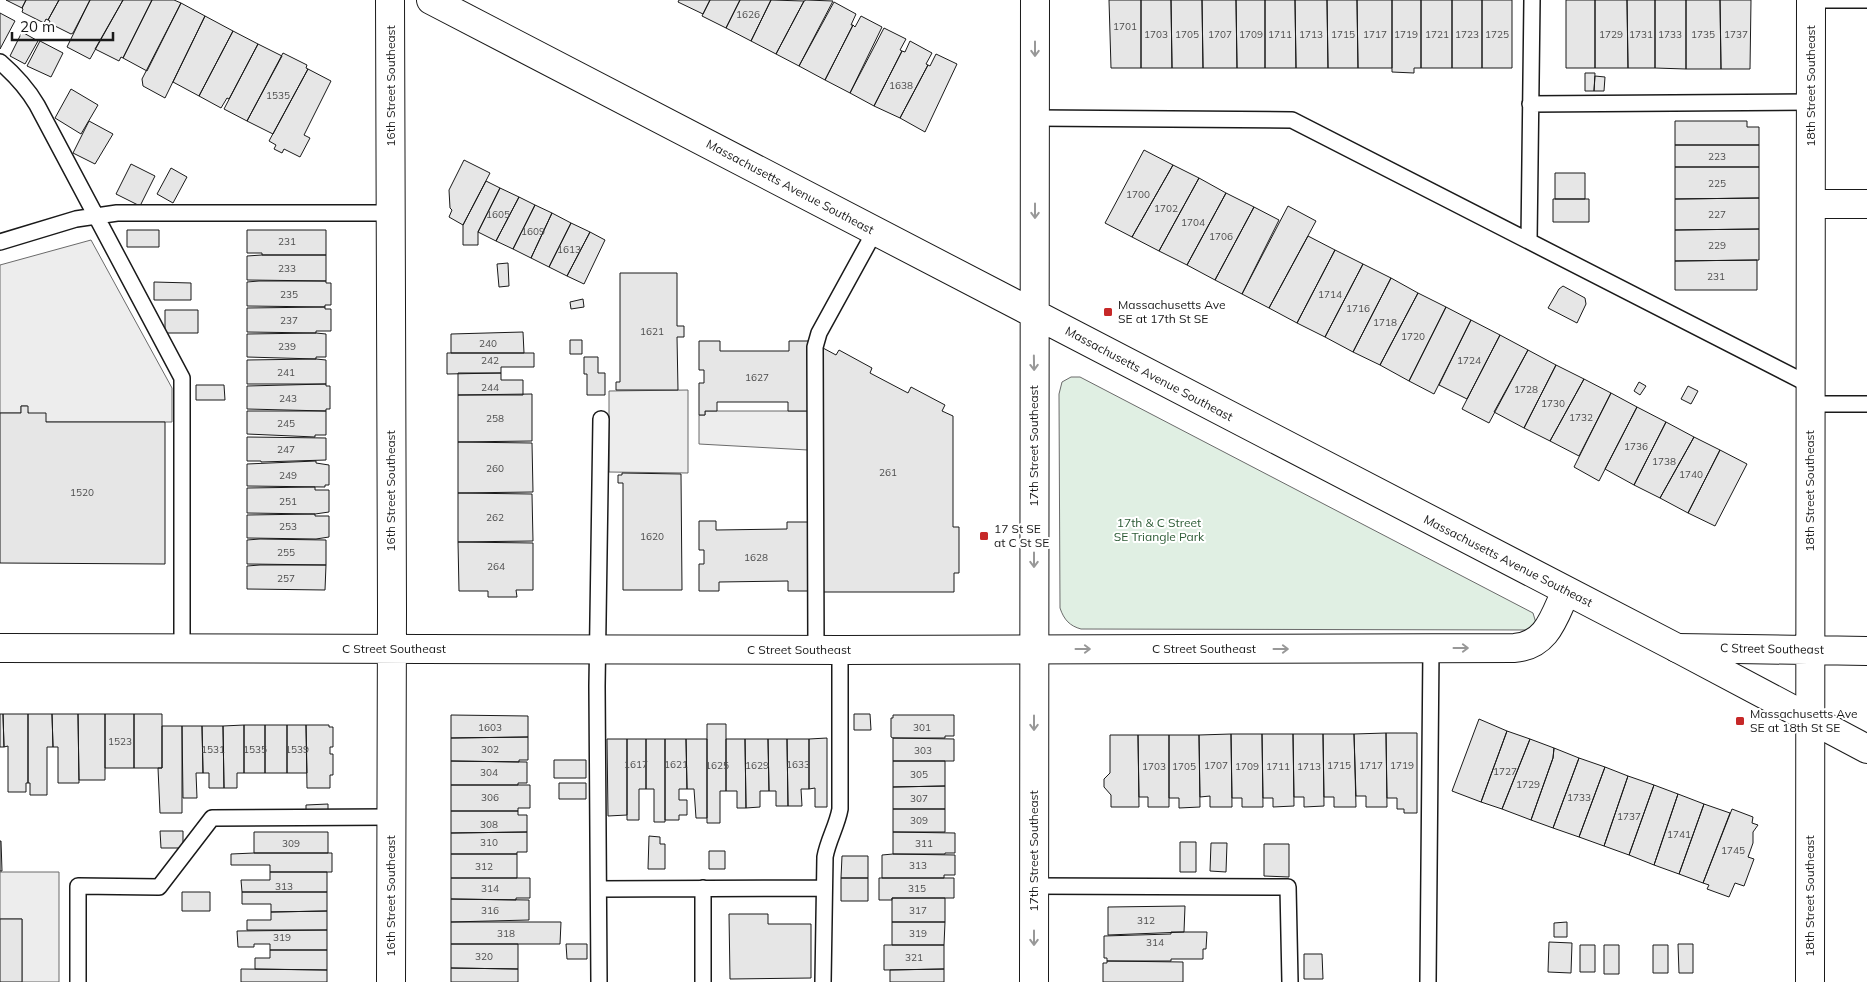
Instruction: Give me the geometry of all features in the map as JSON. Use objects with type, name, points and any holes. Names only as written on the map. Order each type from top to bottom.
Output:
[{"type":"street","name":"16th Street Southeast","points":[[390,0],[391,982]]},
{"type":"street","name":"Massachusetts Avenue Southeast","points":[[431,0],[1677,648],[1867,749]]},
{"type":"street","name":"17th Street Southeast","points":[[1034,982],[1035,0]]},
{"type":"street","name":"18th Street Southeast","points":[[1810,982],[1811,0]]},
{"type":"street","points":[[1811,204],[1867,204]]},
{"type":"street","name":"C Street Southeast","points":[[0,648],[828,650],[1514,648],[1533,644],[1547,630],[1566,591]]},
{"type":"street","name":"C Street Southeast","points":[[1677,648],[1867,650]]},
{"type":"lane","points":[[1529,241],[1532,0]]},
{"type":"lane","points":[[1811,0],[1866,0]]},
{"type":"lane","points":[[0,62],[12,72],[38,104],[182,378],[182,648]]},
{"type":"lane","points":[[1530,104],[1811,102]]},
{"type":"lane","points":[[1035,118],[1292,120],[1529,241],[1810,394],[1867,404]]},
{"type":"lane","points":[[0,242],[76,219],[117,213],[391,213]]},
{"type":"lane","points":[[823,982],[824,888],[827,845],[838,820],[840,809],[828,650],[815,347],[819,333],[875,231]]},
{"type":"lane","points":[[599,982],[598,649],[601,419]]},
{"type":"lane","points":[[1428,982],[1431,648]]},
{"type":"lane","points":[[78,982],[78,886],[159,887],[212,818],[391,817]]},
{"type":"lane","points":[[1034,886],[1288,886],[1290,982]]},
{"type":"lane","points":[[703,888],[703,982]]},
{"type":"lane","points":[[599,889],[824,888]]},
{"type":"green space","name":"17th & C Street SE Triangle Park","points":[[1071,377],[1080,377],[1533,613],[1536,623],[1529,630],[1081,629],[1074,626],[1063,616],[1060,608],[1059,394],[1062,382]]},
{"type":"shaded area","points":[[91,240],[172,388],[172,422],[46,422],[28,413],[27,406],[21,406],[21,413],[0,413],[0,265]]},
{"type":"shaded area","points":[[688,390],[688,473],[609,472],[609,391]]},
{"type":"shaded area","points":[[705,411],[808,411],[808,450],[699,444],[699,415],[705,415]]},
{"type":"shaded area","points":[[0,872],[59,872],[59,982],[22,982],[22,919],[0,919]]},
{"type":"building","points":[[6,0],[26,0],[22,8]]},
{"type":"building","points":[[26,0],[59,0],[48,20],[46,19],[44,23],[22,12]]},
{"type":"building","points":[[59,0],[90,0],[71,34],[49,23],[50,21],[48,20]]},
{"type":"building","points":[[90,0],[123,0],[90,59],[67,47]]},
{"type":"building","points":[[123,0],[152,0],[123,58],[121,57],[119,61],[95,49]]},
{"type":"building","points":[[152,0],[174,0],[181,3],[147,71],[123,58]]},
{"type":"building","points":[[679,0],[710,0],[703,14],[678,2]]},
{"type":"building","points":[[710,0],[740,0],[726,28],[702,16]]},
{"type":"building","points":[[740,0],[771,0],[751,41],[726,28]]},
{"type":"building","points":[[771,0],[804,1],[776,54],[751,41]]},
{"type":"building","points":[[806,0],[833,1],[799,66],[776,54]]},
{"type":"building","points":[[1109,0],[1141,0],[1141,68],[1111,68]]},
{"type":"building","points":[[1141,0],[1171,0],[1172,68],[1141,68]]},
{"type":"building","points":[[1171,0],[1202,0],[1203,68],[1172,68]]},
{"type":"building","points":[[1202,0],[1236,0],[1237,68],[1203,68]]},
{"type":"building","points":[[1236,0],[1265,0],[1265,68],[1237,68]]},
{"type":"building","points":[[1265,0],[1295,0],[1296,68],[1265,68]]},
{"type":"building","points":[[1295,0],[1327,0],[1328,68],[1296,68]]},
{"type":"building","points":[[1327,0],[1357,0],[1358,68],[1328,68]]},
{"type":"building","points":[[1357,0],[1392,0],[1392,68],[1358,68]]},
{"type":"building","points":[[1392,0],[1421,0],[1421,68],[1414,68],[1414,73],[1392,72]]},
{"type":"building","points":[[1421,0],[1452,0],[1452,68],[1421,68]]},
{"type":"building","points":[[1452,0],[1482,0],[1482,68],[1452,68]]},
{"type":"building","points":[[1482,0],[1512,0],[1512,68],[1482,68]]},
{"type":"building","points":[[1566,0],[1595,0],[1595,68],[1566,68]]},
{"type":"building","points":[[1595,0],[1627,0],[1628,68],[1595,68]]},
{"type":"building","points":[[1627,0],[1655,0],[1655,68],[1628,68]]},
{"type":"building","points":[[1655,0],[1686,0],[1686,69],[1655,68]]},
{"type":"building","points":[[1686,0],[1720,0],[1721,69],[1686,69]]},
{"type":"building","points":[[1720,0],[1751,0],[1750,69],[1721,69]]},
{"type":"building","points":[[834,2],[856,14],[851,25],[853,25],[825,80],[799,66]]},
{"type":"building","points":[[181,3],[205,16],[165,98],[143,86],[142,79]]},
{"type":"building","points":[[0,13],[15,21],[0,49]]},
{"type":"building","points":[[205,16],[233,31],[199,96],[173,82]]},
{"type":"building","points":[[861,16],[882,27],[850,93],[825,80],[853,25],[855,27]]},
{"type":"building","points":[[884,28],[906,39],[900,50],[902,51],[874,106],[850,93]]},
{"type":"building","points":[[233,31],[258,44],[229,99],[227,98],[221,108],[199,96]]},
{"type":"building","points":[[22,32],[38,41],[25,64],[10,56]]},
{"type":"building","points":[[40,41],[63,53],[51,77],[27,66]]},
{"type":"building","points":[[910,41],[932,53],[926,64],[928,65],[900,118],[874,106],[902,51],[905,52]]},
{"type":"building","points":[[258,44],[282,56],[247,121],[224,109]]},
{"type":"building","points":[[283,53],[307,65],[306,68],[308,69],[273,134],[247,121]]},
{"type":"building","points":[[936,54],[957,64],[925,132],[900,118],[928,65],[930,66]]},
{"type":"building","points":[[308,69],[331,81],[304,135],[310,138],[300,157],[284,149],[282,153],[274,149],[276,145],[269,141]]},
{"type":"building","points":[[1585,73],[1595,73],[1594,91],[1585,91]]},
{"type":"building","points":[[1595,76],[1605,77],[1604,91],[1594,91]]},
{"type":"building","points":[[71,89],[98,105],[81,134],[55,118]]},
{"type":"building","points":[[89,121],[113,134],[95,164],[73,153]]},
{"type":"building","points":[[1675,121],[1747,121],[1747,127],[1759,127],[1759,145],[1675,145]]},
{"type":"building","points":[[1675,145],[1759,145],[1759,167],[1675,167]]},
{"type":"building","points":[[1144,150],[1173,165],[1132,237],[1105,223]]},
{"type":"building","points":[[464,160],[490,173],[463,225],[449,217],[452,210],[450,208],[449,190]]},
{"type":"building","points":[[131,164],[155,176],[140,206],[116,194]]},
{"type":"building","points":[[1173,165],[1199,178],[1159,251],[1132,237]]},
{"type":"building","points":[[1675,167],[1759,167],[1759,198],[1675,199]]},
{"type":"building","points":[[171,168],[187,177],[173,203],[157,194]]},
{"type":"building","points":[[1555,173],[1585,173],[1585,199],[1555,199]]},
{"type":"building","points":[[1199,178],[1226,193],[1187,265],[1159,251]]},
{"type":"building","points":[[486,181],[500,188],[478,232],[478,245],[463,245],[463,225]]},
{"type":"building","points":[[500,188],[519,197],[496,241],[478,232]]},
{"type":"building","points":[[1226,193],[1254,207],[1215,280],[1187,265]]},
{"type":"building","points":[[519,197],[535,205],[513,249],[496,241]]},
{"type":"building","points":[[1759,198],[1759,229],[1675,230],[1675,199]]},
{"type":"building","points":[[1553,199],[1589,199],[1589,222],[1553,222]]},
{"type":"building","points":[[535,205],[552,213],[531,258],[513,249]]},
{"type":"building","points":[[1288,206],[1316,221],[1269,308],[1242,294]]},
{"type":"building","points":[[1254,207],[1279,220],[1242,294],[1215,280]]},
{"type":"building","points":[[552,213],[571,223],[549,267],[531,258]]},
{"type":"building","points":[[571,223],[590,232],[567,276],[549,267]]},
{"type":"building","points":[[1759,229],[1759,260],[1675,261],[1675,230]]},
{"type":"building","points":[[127,230],[159,230],[159,247],[127,247]]},
{"type":"building","points":[[247,230],[326,230],[326,255],[262,255],[262,253],[247,253]]},
{"type":"building","points":[[590,232],[605,240],[584,284],[567,276]]},
{"type":"building","points":[[1308,236],[1335,250],[1297,323],[1269,308]]},
{"type":"building","points":[[1335,250],[1363,264],[1325,337],[1297,323]]},
{"type":"building","points":[[326,255],[326,281],[247,280],[247,256]]},
{"type":"building","points":[[1757,260],[1757,290],[1675,290],[1675,261]]},
{"type":"building","points":[[508,263],[509,286],[499,287],[497,264]]},
{"type":"building","points":[[1363,264],[1391,278],[1353,352],[1325,337]]},
{"type":"building","points":[[620,273],[677,273],[677,326],[684,326],[684,337],[677,337],[678,390],[616,390],[616,382],[620,382]]},
{"type":"building","points":[[1391,278],[1418,293],[1380,365],[1353,352]]},
{"type":"building","points":[[326,281],[326,283],[331,283],[331,305],[325,305],[325,307],[247,306],[247,282]]},
{"type":"building","points":[[154,282],[191,283],[191,300],[154,300]]},
{"type":"building","points":[[1563,286],[1585,298],[1586,304],[1577,323],[1548,308],[1559,289]]},
{"type":"building","points":[[1418,293],[1446,307],[1409,381],[1380,365]]},
{"type":"building","points":[[583,299],[584,307],[571,309],[570,302]]},
{"type":"building","points":[[325,307],[325,309],[331,309],[331,331],[316,331],[316,333],[247,332],[247,308]]},
{"type":"building","points":[[1446,307],[1471,320],[1434,394],[1409,381]]},
{"type":"building","points":[[165,310],[198,310],[198,333],[165,333]]},
{"type":"building","points":[[1471,320],[1500,335],[1467,399],[1439,385]]},
{"type":"building","points":[[523,332],[524,353],[451,353],[451,334]]},
{"type":"building","points":[[247,334],[326,334],[326,357],[316,357],[316,359],[247,357]]},
{"type":"building","points":[[1500,335],[1528,350],[1489,423],[1462,409]]},
{"type":"building","points":[[570,340],[582,340],[582,354],[570,354]]},
{"type":"building","points":[[699,341],[720,341],[720,351],[789,351],[789,341],[809,341],[809,411],[788,411],[788,402],[717,402],[717,411],[705,411],[705,415],[699,415],[699,383],[704,383],[704,370],[699,370]]},
{"type":"building","points":[[823,348],[836,355],[839,350],[872,368],[870,373],[908,393],[911,387],[945,405],[942,411],[953,416],[953,527],[959,527],[959,573],[954,573],[954,592],[823,592]]},
{"type":"building","points":[[1528,350],[1556,365],[1524,428],[1494,412]]},
{"type":"building","points":[[447,353],[534,353],[534,367],[501,367],[501,373],[447,374]]},
{"type":"building","points":[[584,357],[598,357],[598,373],[605,373],[605,395],[587,395],[587,374],[584,374]]},
{"type":"building","points":[[247,360],[326,360],[326,384],[247,384]]},
{"type":"building","points":[[1556,365],[1584,379],[1550,441],[1524,428]]},
{"type":"building","points":[[458,373],[501,373],[501,380],[523,380],[523,395],[458,395]]},
{"type":"building","points":[[1584,379],[1611,393],[1579,456],[1550,441]]},
{"type":"building","points":[[1639,382],[1646,386],[1640,395],[1634,391]]},
{"type":"building","points":[[326,384],[326,386],[330,386],[330,409],[326,409],[326,411],[247,409],[247,386]]},
{"type":"building","points":[[196,385],[224,385],[225,400],[196,400]]},
{"type":"building","points":[[1688,386],[1698,391],[1691,404],[1681,399]]},
{"type":"building","points":[[1611,393],[1637,407],[1599,481],[1574,467]]},
{"type":"building","points":[[532,394],[532,441],[458,442],[458,395]]},
{"type":"building","points":[[21,406],[28,406],[28,413],[46,413],[46,422],[165,422],[165,564],[0,563],[0,413],[21,413]]},
{"type":"building","points":[[1637,407],[1666,422],[1634,485],[1605,469]]},
{"type":"building","points":[[247,411],[326,411],[326,435],[315,435],[315,437],[247,434]]},
{"type":"building","points":[[1666,422],[1694,437],[1660,498],[1634,485]]},
{"type":"building","points":[[247,437],[326,438],[326,460],[247,461]]},
{"type":"building","points":[[1694,437],[1720,450],[1688,513],[1660,498]]},
{"type":"building","points":[[458,442],[532,443],[533,492],[458,493]]},
{"type":"building","points":[[1720,450],[1747,464],[1715,526],[1688,513]]},
{"type":"building","points":[[316,461],[316,463],[329,465],[329,485],[325,485],[325,487],[247,486],[247,464]]},
{"type":"building","points":[[622,473],[681,474],[682,590],[623,590],[623,483],[618,483],[618,475],[622,475]]},
{"type":"building","points":[[315,487],[315,490],[329,490],[329,512],[315,514],[247,513],[247,488]]},
{"type":"building","points":[[458,493],[532,494],[533,541],[458,542]]},
{"type":"building","points":[[315,514],[315,516],[329,516],[329,537],[316,539],[247,538],[247,515]]},
{"type":"building","points":[[699,521],[716,521],[716,530],[787,529],[787,522],[809,522],[809,591],[788,591],[788,581],[719,582],[719,591],[699,591],[699,564],[704,564],[704,550],[699,550]]},
{"type":"building","points":[[247,540],[326,540],[326,565],[247,564]]},
{"type":"building","points":[[458,542],[533,543],[533,590],[516,590],[517,597],[488,597],[488,591],[459,591]]},
{"type":"building","points":[[326,565],[325,590],[247,589],[247,566]]},
{"type":"building","points":[[0,714],[3,714],[4,747],[0,747]]},
{"type":"building","points":[[3,714],[28,714],[28,783],[26,783],[26,792],[8,792],[8,746],[4,747]]},
{"type":"building","points":[[28,714],[52,714],[53,747],[47,747],[47,795],[30,795],[30,783],[28,783]]},
{"type":"building","points":[[52,714],[78,714],[79,783],[58,783],[58,747],[53,747]]},
{"type":"building","points":[[78,714],[105,714],[105,780],[79,780]]},
{"type":"building","points":[[105,714],[134,714],[134,768],[105,768]]},
{"type":"building","points":[[134,714],[162,714],[162,768],[134,768]]},
{"type":"building","points":[[854,714],[870,714],[871,730],[854,730]]},
{"type":"building","points":[[451,715],[528,716],[528,737],[451,738]]},
{"type":"building","points":[[893,715],[954,715],[954,736],[945,736],[945,738],[893,738],[891,737],[891,718],[893,718]]},
{"type":"building","points":[[1479,719],[1507,731],[1481,802],[1452,791]]},
{"type":"building","points":[[707,724],[726,724],[726,791],[720,791],[720,823],[707,823]]},
{"type":"building","points":[[244,725],[244,773],[237,773],[237,788],[224,788],[223,726]]},
{"type":"building","points":[[244,725],[265,725],[265,773],[244,773]]},
{"type":"building","points":[[265,725],[287,725],[287,773],[265,773]]},
{"type":"building","points":[[287,725],[306,725],[307,773],[287,773]]},
{"type":"building","points":[[306,725],[329,725],[329,727],[333,727],[333,747],[330,747],[330,754],[333,754],[333,775],[330,775],[330,788],[307,788]]},
{"type":"building","points":[[162,726],[182,726],[182,813],[160,813],[158,768],[162,768]]},
{"type":"building","points":[[182,726],[202,726],[203,773],[196,773],[197,798],[183,798]]},
{"type":"building","points":[[202,726],[223,726],[224,788],[209,788],[209,773],[203,773]]},
{"type":"building","points":[[1507,731],[1530,739],[1502,809],[1481,802]]},
{"type":"building","points":[[1386,733],[1387,807],[1366,807],[1366,796],[1356,796],[1354,734]]},
{"type":"building","points":[[1386,733],[1417,733],[1417,813],[1404,813],[1404,809],[1397,809],[1397,798],[1387,798]]},
{"type":"building","points":[[1231,734],[1232,807],[1210,807],[1210,796],[1200,797],[1199,735]]},
{"type":"building","points":[[1231,734],[1262,734],[1263,807],[1242,807],[1242,798],[1232,798]]},
{"type":"building","points":[[1262,734],[1293,734],[1294,806],[1273,807],[1273,798],[1263,798]]},
{"type":"building","points":[[1293,734],[1323,734],[1324,806],[1304,807],[1304,797],[1294,797]]},
{"type":"building","points":[[1323,734],[1354,734],[1356,807],[1334,807],[1334,797],[1324,797]]},
{"type":"building","points":[[1110,735],[1138,735],[1139,807],[1111,807],[1111,795],[1104,787],[1104,779],[1110,773]]},
{"type":"building","points":[[1138,735],[1169,735],[1169,807],[1148,807],[1148,797],[1139,797]]},
{"type":"building","points":[[1169,735],[1199,735],[1200,807],[1179,808],[1179,798],[1169,798]]},
{"type":"building","points":[[528,737],[528,760],[519,760],[519,762],[451,761],[451,738]]},
{"type":"building","points":[[827,738],[827,807],[815,807],[815,788],[809,789],[809,739]]},
{"type":"building","points":[[893,738],[954,739],[954,761],[893,761]]},
{"type":"building","points":[[607,739],[627,739],[627,815],[608,816]]},
{"type":"building","points":[[627,739],[646,739],[646,789],[639,789],[639,820],[627,820]]},
{"type":"building","points":[[646,739],[665,739],[665,822],[654,822],[654,789],[646,789]]},
{"type":"building","points":[[665,739],[686,739],[687,789],[679,789],[679,800],[687,800],[687,815],[679,815],[679,820],[665,820]]},
{"type":"building","points":[[686,739],[707,739],[707,818],[696,818],[694,789],[687,789]]},
{"type":"building","points":[[726,739],[745,739],[746,808],[737,808],[737,791],[726,791]]},
{"type":"building","points":[[745,739],[768,739],[769,791],[760,791],[760,807],[746,808]]},
{"type":"building","points":[[768,739],[787,739],[788,806],[776,806],[776,791],[769,791]]},
{"type":"building","points":[[787,739],[809,739],[809,789],[801,789],[802,806],[788,806]]},
{"type":"building","points":[[1530,739],[1554,748],[1553,758],[1531,820],[1502,809]]},
{"type":"building","points":[[1554,748],[1579,758],[1553,828],[1531,820],[1553,758]]},
{"type":"building","points":[[1579,758],[1605,767],[1579,837],[1553,828]]},
{"type":"building","points":[[554,760],[586,760],[586,778],[554,778]]},
{"type":"building","points":[[451,761],[527,762],[527,783],[518,783],[518,785],[451,785]]},
{"type":"building","points":[[893,761],[945,761],[945,786],[893,787]]},
{"type":"building","points":[[1605,767],[1628,776],[1604,846],[1579,837]]},
{"type":"building","points":[[1628,776],[1654,785],[1629,855],[1604,846]]},
{"type":"building","points":[[559,783],[586,783],[586,799],[559,799]]},
{"type":"building","points":[[451,785],[530,785],[530,808],[518,808],[518,811],[451,811]]},
{"type":"building","points":[[1654,785],[1678,794],[1654,865],[1629,855]]},
{"type":"building","points":[[945,786],[945,809],[893,809],[893,787]]},
{"type":"building","points":[[1678,794],[1704,804],[1679,874],[1654,865]]},
{"type":"building","points":[[328,804],[328,815],[306,815],[306,805]]},
{"type":"building","points":[[1704,804],[1730,813],[1703,883],[1679,874]]},
{"type":"building","points":[[893,809],[945,809],[945,832],[893,832]]},
{"type":"building","points":[[1732,809],[1753,817],[1752,823],[1758,825],[1753,832],[1753,843],[1748,857],[1754,859],[1744,886],[1735,883],[1729,897],[1707,889],[1709,885],[1703,883]]},
{"type":"building","points":[[451,811],[518,811],[518,815],[527,815],[527,832],[451,833]]},
{"type":"building","points":[[160,831],[183,831],[183,848],[161,848]]},
{"type":"building","points":[[254,832],[328,832],[328,853],[254,853]]},
{"type":"building","points":[[527,832],[527,852],[517,852],[517,854],[451,854],[451,833]]},
{"type":"building","points":[[893,832],[955,833],[955,853],[893,854]]},
{"type":"building","points":[[649,836],[660,837],[660,844],[665,844],[665,869],[648,869]]},
{"type":"building","points":[[1,841],[2,871],[0,871]]},
{"type":"building","points":[[1180,842],[1196,842],[1196,872],[1180,872]]},
{"type":"building","points":[[1211,843],[1227,843],[1226,872],[1210,871]]},
{"type":"building","points":[[1264,844],[1289,844],[1289,877],[1264,876]]},
{"type":"building","points":[[709,851],[725,851],[725,869],[709,869]]},
{"type":"building","points":[[332,853],[332,872],[270,872],[270,865],[231,865],[231,854]]},
{"type":"building","points":[[451,854],[517,854],[517,878],[451,878]]},
{"type":"building","points":[[882,855],[955,855],[955,875],[944,875],[944,878],[882,878]]},
{"type":"building","points":[[842,856],[868,856],[868,878],[841,878]]},
{"type":"building","points":[[270,872],[327,872],[327,892],[242,892],[241,880],[270,880]]},
{"type":"building","points":[[451,878],[530,878],[530,898],[516,898],[516,900],[451,899]]},
{"type":"building","points":[[841,878],[868,878],[868,901],[841,901]]},
{"type":"building","points":[[879,878],[954,878],[954,898],[892,898],[892,900],[879,900]]},
{"type":"building","points":[[182,892],[210,892],[210,911],[182,911]]},
{"type":"building","points":[[242,892],[327,892],[327,911],[271,912],[271,904],[242,904]]},
{"type":"building","points":[[892,898],[945,898],[945,922],[892,922]]},
{"type":"building","points":[[451,899],[529,900],[529,920],[451,922]]},
{"type":"building","points":[[1185,906],[1184,932],[1108,935],[1108,907]]},
{"type":"building","points":[[327,911],[327,930],[247,930],[247,920],[271,920],[271,912]]},
{"type":"building","points":[[729,914],[768,914],[768,924],[811,924],[811,978],[730,979]]},
{"type":"building","points":[[0,919],[22,919],[22,982],[0,982]]},
{"type":"building","points":[[451,922],[561,922],[560,944],[451,944]]},
{"type":"building","points":[[892,922],[945,922],[944,945],[892,945]]},
{"type":"building","points":[[1567,922],[1567,937],[1554,937],[1554,923]]},
{"type":"building","points":[[327,930],[327,950],[270,950],[270,944],[238,947],[237,931]]},
{"type":"building","points":[[1171,932],[1207,932],[1206,949],[1203,949],[1203,959],[1107,961],[1107,958],[1104,958],[1104,936],[1171,934]]},
{"type":"building","points":[[1549,942],[1572,943],[1571,973],[1548,972]]},
{"type":"building","points":[[451,944],[518,944],[518,969],[451,968]]},
{"type":"building","points":[[566,944],[587,944],[587,959],[567,959]]},
{"type":"building","points":[[1678,944],[1693,944],[1693,973],[1679,973]]},
{"type":"building","points":[[884,945],[944,945],[944,969],[884,970]]},
{"type":"building","points":[[1580,945],[1595,945],[1595,972],[1580,972]]},
{"type":"building","points":[[1604,945],[1619,945],[1619,974],[1604,974]]},
{"type":"building","points":[[1653,945],[1668,945],[1668,973],[1653,973]]},
{"type":"building","points":[[270,950],[327,950],[327,970],[255,969],[255,958],[270,958]]},
{"type":"building","points":[[1304,954],[1322,954],[1323,979],[1304,979]]},
{"type":"building","points":[[1107,961],[1183,962],[1183,982],[1103,982],[1103,963],[1107,963]]},
{"type":"building","points":[[451,968],[518,969],[518,982],[451,982]]},
{"type":"building","points":[[241,969],[327,970],[327,982],[241,982]]},
{"type":"building","points":[[944,969],[944,982],[890,982],[890,970]]},
{"type":"place","name":"Massachusetts Ave SE at 17th St SE","points":[[1108,312]]},
{"type":"place","name":"17 St SE at C St SE","points":[[984,536]]},
{"type":"place","name":"Massachusetts Ave SE at 18th St SE","points":[[1740,721]]}]
